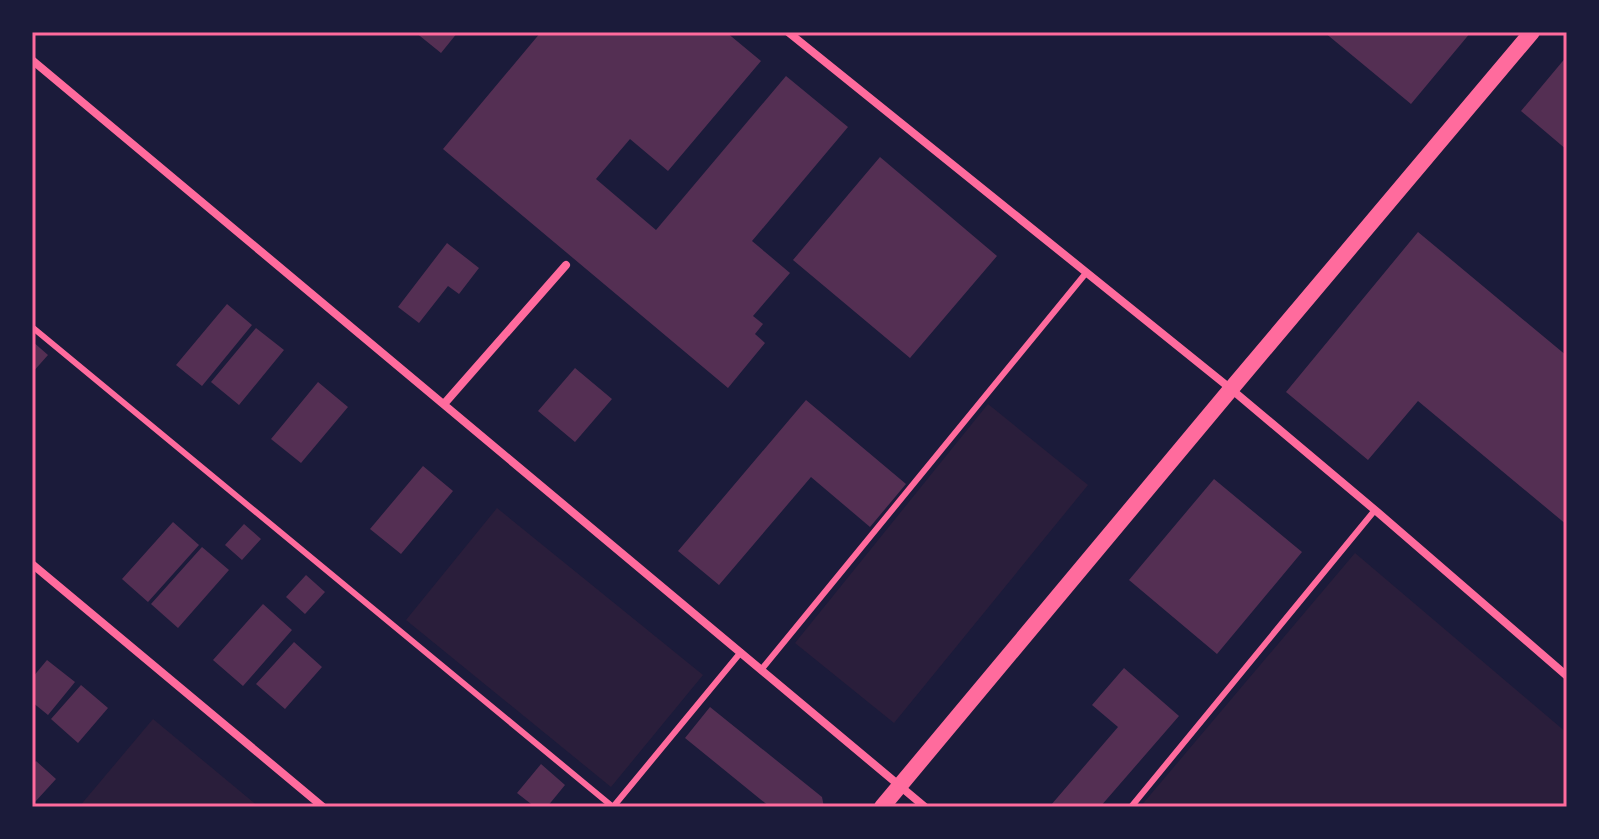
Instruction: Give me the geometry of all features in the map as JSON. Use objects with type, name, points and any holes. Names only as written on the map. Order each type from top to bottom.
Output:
[{"type":"main road","points":[[882,807],[1532,32]]},
{"type":"street","points":[[788,32],[1231,389],[1567,676]]},
{"type":"street","points":[[32,60],[925,807]]},
{"type":"street","points":[[444,404],[566,265]]},
{"type":"street","points":[[32,564],[323,807]]},
{"type":"lane","points":[[761,670],[1086,273]]},
{"type":"lane","points":[[32,327],[613,807],[741,652]]},
{"type":"lane","points":[[1131,807],[1375,510]]},
{"type":"shaded area","points":[[988,404],[1088,485],[894,723],[795,643]]},
{"type":"shaded area","points":[[497,508],[703,675],[611,787],[406,620]]},
{"type":"shaded area","points":[[1355,553],[1567,733],[1567,807],[1140,807]]},
{"type":"shaded area","points":[[153,719],[259,807],[79,807]]},
{"type":"building","points":[[415,32],[458,32],[441,53]]},
{"type":"building","points":[[541,32],[726,32],[761,61],[668,171],[630,139],[596,179],[656,230],[786,76],[848,127],[752,241],[790,273],[753,316],[763,324],[755,334],[765,343],[728,388],[443,149]]},
{"type":"building","points":[[1324,32],[1471,32],[1411,104]]},
{"type":"building","points":[[1567,56],[1567,150],[1521,111]]},
{"type":"building","points":[[880,157],[997,256],[910,358],[793,260]]},
{"type":"building","points":[[1418,232],[1567,356],[1567,525],[1418,401],[1368,460],[1286,392]]},
{"type":"building","points":[[447,243],[479,268],[459,294],[448,286],[419,323],[398,307]]},
{"type":"building","points":[[227,304],[252,325],[202,386],[176,365]]},
{"type":"building","points":[[256,328],[284,350],[239,405],[211,382]]},
{"type":"building","points":[[32,341],[48,355],[32,373]]},
{"type":"building","points":[[575,368],[612,399],[575,442],[538,411]]},
{"type":"building","points":[[318,382],[348,407],[301,463],[271,439]]},
{"type":"building","points":[[806,400],[906,484],[870,527],[811,477],[719,585],[678,551]]},
{"type":"building","points":[[423,466],[453,491],[401,554],[370,529]]},
{"type":"building","points":[[1214,479],[1302,552],[1217,654],[1129,580]]},
{"type":"building","points":[[173,522],[199,545],[148,602],[122,579]]},
{"type":"building","points":[[244,524],[261,539],[242,560],[225,545]]},
{"type":"building","points":[[202,547],[229,570],[178,628],[151,604]]},
{"type":"building","points":[[306,575],[325,592],[305,614],[286,597]]},
{"type":"building","points":[[263,604],[292,630],[243,686],[213,660]]},
{"type":"building","points":[[294,642],[322,667],[285,709],[256,684]]},
{"type":"building","points":[[47,660],[75,682],[48,715],[32,702],[32,678]]},
{"type":"building","points":[[1124,668],[1179,716],[1100,807],[1053,807],[1051,805],[1118,727],[1092,705]]},
{"type":"building","points":[[81,685],[108,708],[78,743],[51,719]]},
{"type":"building","points":[[710,707],[822,797],[824,807],[770,807],[685,738]]},
{"type":"building","points":[[36,761],[56,779],[35,802],[32,799],[32,765]]},
{"type":"building","points":[[541,764],[565,785],[547,807],[535,807],[517,793]]}]
